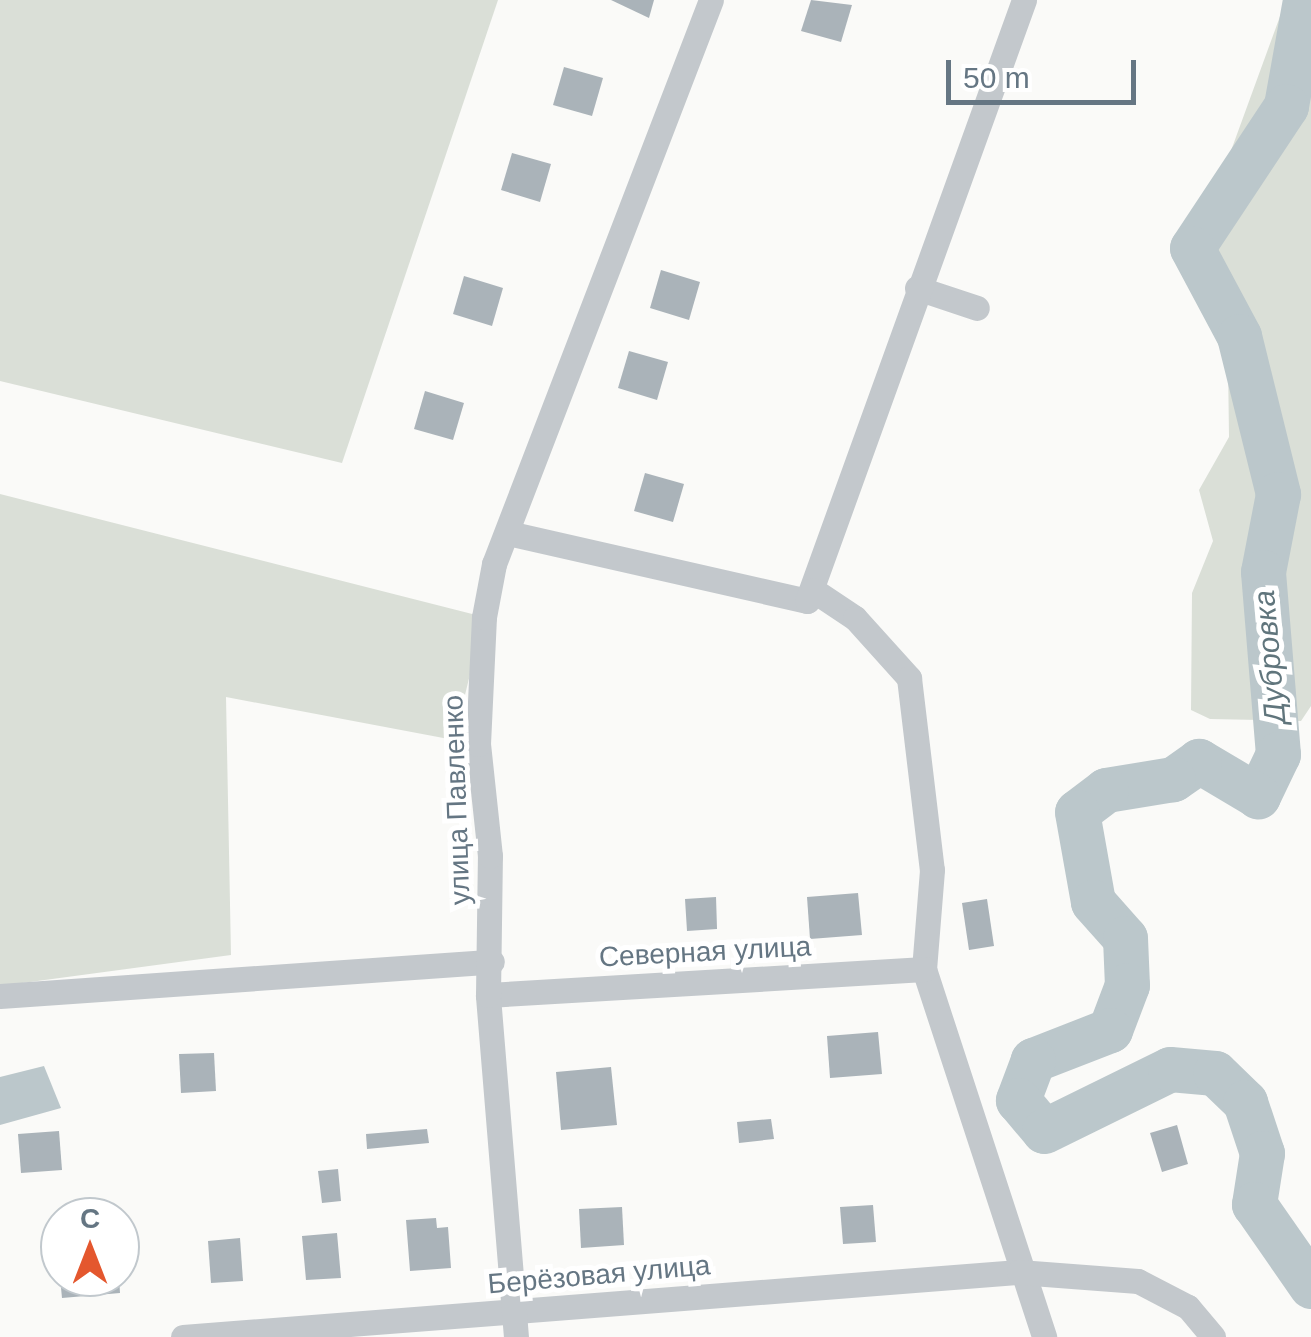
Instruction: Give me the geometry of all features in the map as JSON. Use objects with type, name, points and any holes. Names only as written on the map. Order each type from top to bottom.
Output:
[{"type":"street","name":"улица Павленко","points":[[515,1325],[488,995],[492,962],[478,744],[484,617],[508,533],[711,0]]},
{"type":"street","points":[[508,533],[798,603],[813,590],[917,288],[1024,0]]},
{"type":"street","points":[[917,288],[976,308]]},
{"type":"street","points":[[813,590],[865,628],[910,678],[932,870],[924,969],[1044,1337]]},
{"type":"street","points":[[0,996],[492,962]]},
{"type":"street","name":"Северная улица","points":[[488,995],[924,969]]},
{"type":"street","name":"Берёзовая улица","points":[[184,1337],[515,1325],[1020,1272],[1138,1281],[1188,1307],[1213,1337]]},
{"type":"shaded area","points":[[0,0],[498,0],[342,463],[0,381]]},
{"type":"shaded area","points":[[1286,0],[1311,0],[1311,706],[1301,721],[1210,719],[1191,710],[1192,593],[1213,541],[1199,490],[1229,437],[1228,363],[1177,241],[1213,200]]},
{"type":"shaded area","points":[[0,494],[484,617],[454,740],[226,697],[231,955],[0,986]]},
{"type":"shaded area","points":[[44,1066],[61,1108],[0,1125],[0,1077]]},
{"type":"building","points":[[611,0],[654,0],[649,18]]},
{"type":"building","points":[[811,0],[852,5],[841,42],[801,31]]},
{"type":"building","points":[[564,67],[603,78],[592,116],[553,105]]},
{"type":"building","points":[[512,153],[551,164],[540,202],[501,190]]},
{"type":"building","points":[[661,270],[700,282],[689,320],[650,308]]},
{"type":"building","points":[[464,276],[503,288],[492,326],[453,314]]},
{"type":"building","points":[[629,351],[668,362],[657,400],[618,388]]},
{"type":"building","points":[[425,391],[464,403],[453,440],[414,429]]},
{"type":"building","points":[[645,473],[684,484],[673,522],[634,511]]},
{"type":"building","points":[[858,893],[862,935],[810,939],[807,897]]},
{"type":"building","points":[[716,897],[717,929],[687,931],[685,899]]},
{"type":"building","points":[[987,899],[994,946],[969,950],[962,903]]},
{"type":"building","points":[[878,1032],[882,1074],[830,1078],[827,1036]]},
{"type":"building","points":[[214,1053],[216,1091],[181,1093],[179,1054]]},
{"type":"building","points":[[611,1067],[617,1125],[561,1130],[556,1072]]},
{"type":"building","points":[[771,1119],[774,1139],[739,1143],[737,1122]]},
{"type":"building","points":[[1177,1125],[1188,1164],[1162,1172],[1150,1133]]},
{"type":"building","points":[[427,1129],[429,1143],[367,1149],[366,1134]]},
{"type":"building","points":[[59,1131],[62,1170],[21,1173],[18,1134]]},
{"type":"building","points":[[338,1169],[341,1201],[322,1203],[318,1171]]},
{"type":"building","points":[[873,1205],[876,1242],[843,1244],[840,1207]]},
{"type":"building","points":[[622,1207],[624,1245],[581,1248],[579,1209]]},
{"type":"building","points":[[436,1218],[437,1228],[448,1227],[451,1268],[410,1271],[406,1220]]},
{"type":"building","points":[[337,1233],[341,1278],[306,1280],[302,1236]]},
{"type":"building","points":[[240,1238],[243,1281],[211,1283],[208,1241]]},
{"type":"waterway","name":"Дубровка","points":[[1305,0],[1286,106],[1192,248],[1239,336],[1278,494],[1263,572],[1278,754],[1258,796],[1199,761],[1173,779],[1106,790],[1077,812],[1093,902],[1125,938],[1127,985],[1110,1030],[1033,1060],[1018,1100],[1044,1131],[1170,1069],[1215,1073],[1245,1102],[1262,1153],[1254,1204],[1311,1286]]}]
